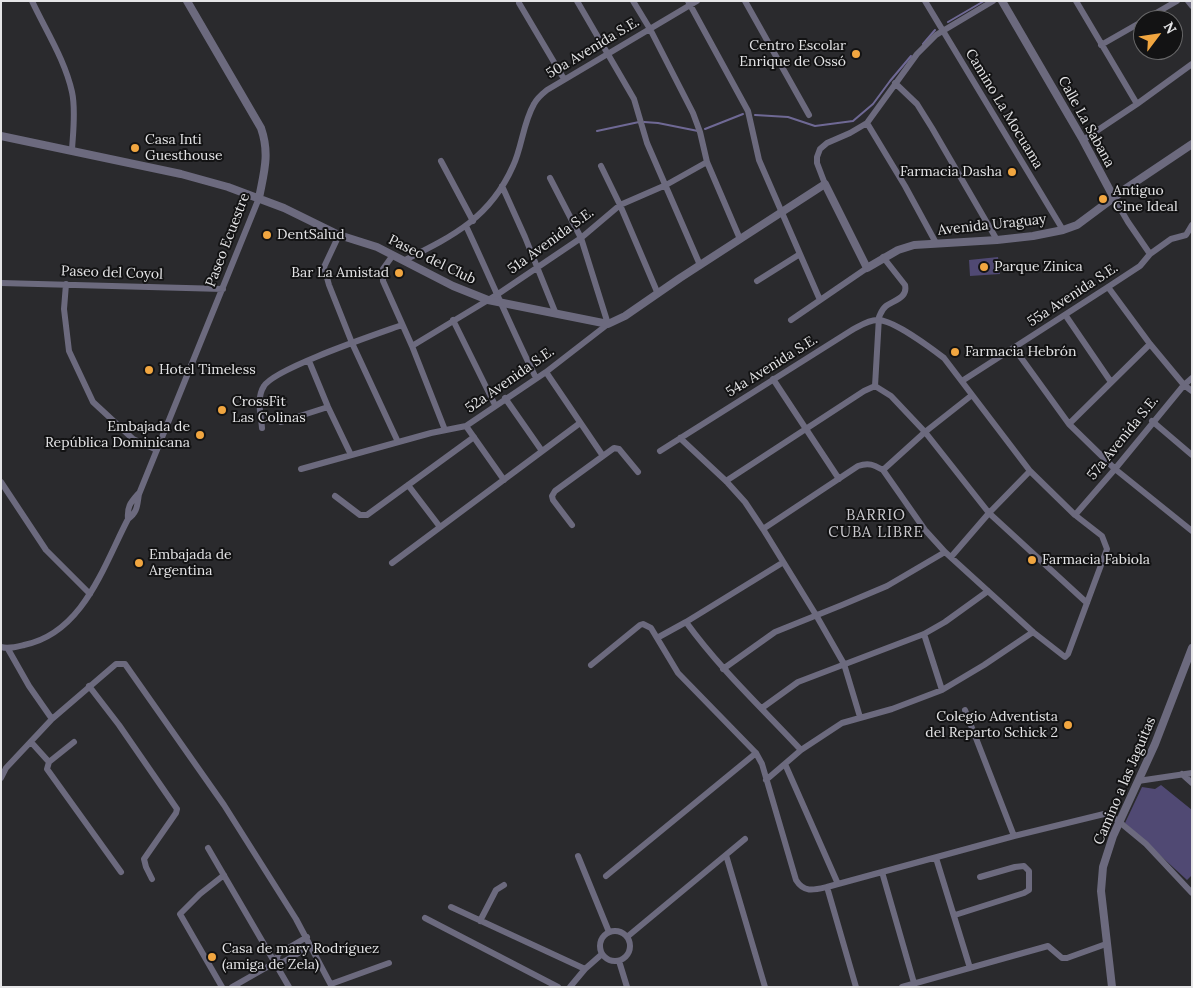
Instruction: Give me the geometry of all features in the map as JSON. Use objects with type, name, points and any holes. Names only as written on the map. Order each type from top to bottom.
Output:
[{"type":"street","points":[[32,1],[64,66],[73,94],[72,150]]},
{"type":"street","name":"Paseo Ecuestre","points":[[5,648],[32,643],[52,635],[66,625],[90,594],[128,519],[137,509],[139,494],[259,198],[266,159],[266,142],[261,128],[187,1]]},
{"type":"street","points":[[577,1],[606,54],[634,99],[647,143],[700,266]]},
{"type":"street","points":[[633,1],[650,28],[693,113],[700,132],[707,162],[740,239]]},
{"type":"street","name":"50a Avenida S.E.","points":[[405,260],[450,238],[486,208],[502,186],[513,166],[534,105],[547,90],[689,3],[696,1]]},
{"type":"street","points":[[745,1],[809,115]]},
{"type":"street","name":"Camino La Mocuama","points":[[925,1],[1063,230]]},
{"type":"street","points":[[867,268],[825,184],[816,157],[820,149],[827,143],[867,123],[917,54],[936,35],[993,1]]},
{"type":"street","name":"Calle La Sabana","points":[[1002,1],[1083,140],[1128,222],[1150,254]]},
{"type":"street","points":[[1076,1],[1137,104]]},
{"type":"street","points":[[1161,10],[1177,1]]},
{"type":"street","points":[[1188,1],[1192,6]]},
{"type":"street","points":[[519,3],[564,79]]},
{"type":"street","points":[[689,3],[748,111],[759,160],[820,300]]},
{"type":"street","points":[[1101,45],[1133,26]]},
{"type":"street","points":[[1083,140],[1192,64]]},
{"type":"street","points":[[895,83],[916,104],[932,128],[997,240]]},
{"type":"street","points":[[867,123],[906,186],[936,243]]},
{"type":"street","name":"Paseo del Club","points":[[1,136],[181,174],[228,187],[284,208],[339,235],[377,247],[453,286],[488,300],[608,324]]},
{"type":"street","name":"Avenida Uraguay","points":[[791,320],[884,257],[914,245],[1033,236],[1077,225],[1192,144]]},
{"type":"street","points":[[441,161],[473,220]]},
{"type":"street","name":"51a Avenida S.E.","points":[[412,346],[498,294],[581,238],[620,205],[666,185],[707,162]]},
{"type":"street","points":[[601,166],[658,294]]},
{"type":"street","points":[[550,178],[581,238],[608,324],[624,316],[825,184]]},
{"type":"street","points":[[502,186],[538,267],[556,314]]},
{"type":"street","name":"55a Avenida S.E.","points":[[962,381],[1108,288],[1140,266],[1150,254],[1171,240],[1189,235],[1192,225]]},
{"type":"street","points":[[466,226],[536,378]]},
{"type":"street","points":[[339,235],[324,268],[352,343],[398,442]]},
{"type":"street","points":[[757,281],[800,254]]},
{"type":"street","points":[[394,255],[383,269],[383,281],[412,346],[445,430]]},
{"type":"street","points":[[875,386],[879,320],[884,307],[904,295],[906,290],[905,285],[884,257]]},
{"type":"street","name":"Paseo del Coyol","points":[[1,283],[223,289]]},
{"type":"street","points":[[66,284],[64,309],[69,351],[93,402],[133,439],[157,450]]},
{"type":"street","points":[[1108,288],[1150,344],[1192,392]]},
{"type":"street","points":[[1066,316],[1111,382]]},
{"type":"street","points":[[453,320],[495,405]]},
{"type":"street","points":[[762,529],[858,466],[867,463],[883,470],[925,530],[945,552],[1058,653],[1065,656],[1068,654],[1107,549],[1102,536],[1074,515],[1030,471],[944,358],[891,323],[879,320]]},
{"type":"street","name":"54a Avenida S.E.","points":[[660,451],[852,330],[868,321],[879,320]]},
{"type":"street","name":"52a Avenida S.E.","points":[[301,469],[398,442],[466,426],[546,372],[608,324]]},
{"type":"street","points":[[262,428],[260,397],[263,387],[270,379],[286,370],[352,343],[402,325]]},
{"type":"street","points":[[1069,424],[1150,344]]},
{"type":"street","points":[[1014,348],[1069,424],[1115,469],[1192,531]]},
{"type":"street","points":[[309,361],[351,455]]},
{"type":"street","points":[[546,372],[603,456]]},
{"type":"street","name":"57a Avenida S.E.","points":[[1074,515],[1115,469],[1152,421],[1184,384],[1192,378]]},
{"type":"street","points":[[773,379],[838,479]]},
{"type":"street","points":[[726,481],[864,391],[875,386]]},
{"type":"street","points":[[875,386],[891,396],[925,432],[989,513],[1088,603]]},
{"type":"street","points":[[883,470],[925,432],[972,395]]},
{"type":"street","points":[[505,398],[542,451]]},
{"type":"street","points":[[281,422],[328,407]]},
{"type":"street","points":[[1152,421],[1192,455]]},
{"type":"street","points":[[392,563],[580,423]]},
{"type":"street","points":[[466,426],[504,480]]},
{"type":"street","points":[[335,496],[360,515],[366,515],[474,437]]},
{"type":"street","points":[[680,438],[726,481],[745,502],[816,615],[844,664],[860,717]]},
{"type":"street","points":[[572,525],[553,500],[552,496],[555,491],[614,448],[618,449],[638,472]]},
{"type":"street","points":[[951,557],[989,513],[1030,471]]},
{"type":"street","points":[[1,482],[46,550],[90,594]]},
{"type":"street","points":[[408,485],[440,527]]},
{"type":"street","points":[[723,668],[774,632],[886,586],[945,552]]},
{"type":"street","points":[[657,638],[782,562]]},
{"type":"street","points":[[762,708],[798,682],[924,634],[945,622],[988,591]]},
{"type":"street","points":[[686,622],[723,668],[801,750]]},
{"type":"street","points":[[591,665],[640,625],[643,624],[650,628],[678,673],[756,753],[762,764],[796,880],[804,889],[812,890],[827,887],[1014,836],[1104,814],[1111,815],[1146,844],[1192,893]]},
{"type":"street","points":[[766,780],[801,750],[842,723],[892,709],[942,690],[1033,632]]},
{"type":"street","points":[[924,634],[942,690]]},
{"type":"street","points":[[5,648],[52,719]]},
{"type":"street","name":"Camino a las Jaguitas","points":[[1112,987],[1101,891],[1102,875],[1110,843],[1155,744],[1192,648]]},
{"type":"street","points":[[1,778],[6,768],[52,719],[116,664],[122,663],[128,668],[224,804],[307,937],[332,986],[388,963]]},
{"type":"street","points":[[89,686],[119,725],[177,809],[144,859],[152,879]]},
{"type":"street","points":[[965,710],[1014,836]]},
{"type":"street","points":[[30,742],[49,762]]},
{"type":"street","points":[[74,742],[49,762],[49,772],[121,872]]},
{"type":"street","points":[[606,876],[756,753]]},
{"type":"street","points":[[785,764],[838,884]]},
{"type":"street","points":[[1138,781],[1192,773]]},
{"type":"street","points":[[1182,774],[1192,783]]},
{"type":"street","points":[[627,937],[745,839]]},
{"type":"street","points":[[208,848],[289,987]]},
{"type":"street","points":[[726,855],[765,987]]},
{"type":"street","points":[[578,856],[609,932]]},
{"type":"street","points":[[936,858],[970,968]]},
{"type":"street","points":[[955,915],[1029,890],[1029,871],[1024,866],[980,877]]},
{"type":"street","points":[[882,872],[914,983]]},
{"type":"street","points":[[222,987],[180,914],[200,894],[224,875]]},
{"type":"street","points":[[480,920],[496,890],[504,885]]},
{"type":"street","points":[[827,887],[856,987]]},
{"type":"street","points":[[451,907],[585,969]]},
{"type":"street","points":[[425,918],[558,987]]},
{"type":"street","points":[[619,931],[627,937],[630,946],[627,955],[619,961],[609,960],[602,954],[600,941],[609,932],[619,931]]},
{"type":"street","points":[[276,962],[278,954],[307,937]]},
{"type":"street","points":[[902,987],[1048,946],[1062,958],[1068,958],[1106,944]]},
{"type":"street","points":[[232,987],[276,962],[283,962],[311,946]]},
{"type":"street","points":[[570,987],[585,969],[602,954]]},
{"type":"street","points":[[619,961],[627,987]]},
{"type":"shaded area","name":"Parque Zinica","points":[[998,257],[1000,274],[970,276],[969,260]]},
{"type":"shaded area","points":[[1161,785],[1192,810],[1192,875],[1187,880],[1125,823],[1142,787],[1155,789]]},
{"type":"waterway","points":[[948,22],[984,1]]},
{"type":"waterway","points":[[923,44],[935,30]]},
{"type":"waterway","points":[[755,115],[788,117],[815,126],[853,121],[873,104],[911,56]]},
{"type":"waterway","points":[[705,129],[743,114]]},
{"type":"waterway","points":[[597,131],[639,122]]},
{"type":"waterway","points":[[644,122],[698,131]]},
{"type":"place","name":"Centro Escolar Enrique de Ossó","points":[[856,54]]},
{"type":"place","name":"Casa Inti Guesthouse","points":[[135,148]]},
{"type":"place","name":"Farmacia Dasha","points":[[1012,172]]},
{"type":"place","name":"Antiguo Cine Ideal","points":[[1103,199]]},
{"type":"place","name":"DentSalud","points":[[267,235]]},
{"type":"place","name":"Parque Zinica","points":[[984,267]]},
{"type":"place","name":"Bar La Amistad","points":[[399,273]]},
{"type":"place","name":"Farmacia Hebrón","points":[[955,352]]},
{"type":"place","name":"Hotel Timeless","points":[[149,370]]},
{"type":"place","name":"CrossFit Las Colinas","points":[[222,410]]},
{"type":"place","name":"Embajada de República Dominicana","points":[[200,435]]},
{"type":"place","name":"Farmacia Fabiola","points":[[1032,560]]},
{"type":"place","name":"Embajada de Argentina","points":[[139,563]]},
{"type":"place","name":"Colegio Adventista del Reparto Schick 2","points":[[1068,725]]},
{"type":"place","name":"Casa de mary Rodríguez (amiga de Zela)","points":[[212,957]]},
{"type":"district","name":"BARRIO CUBA LIBRE","points":[[876,524]]}]
